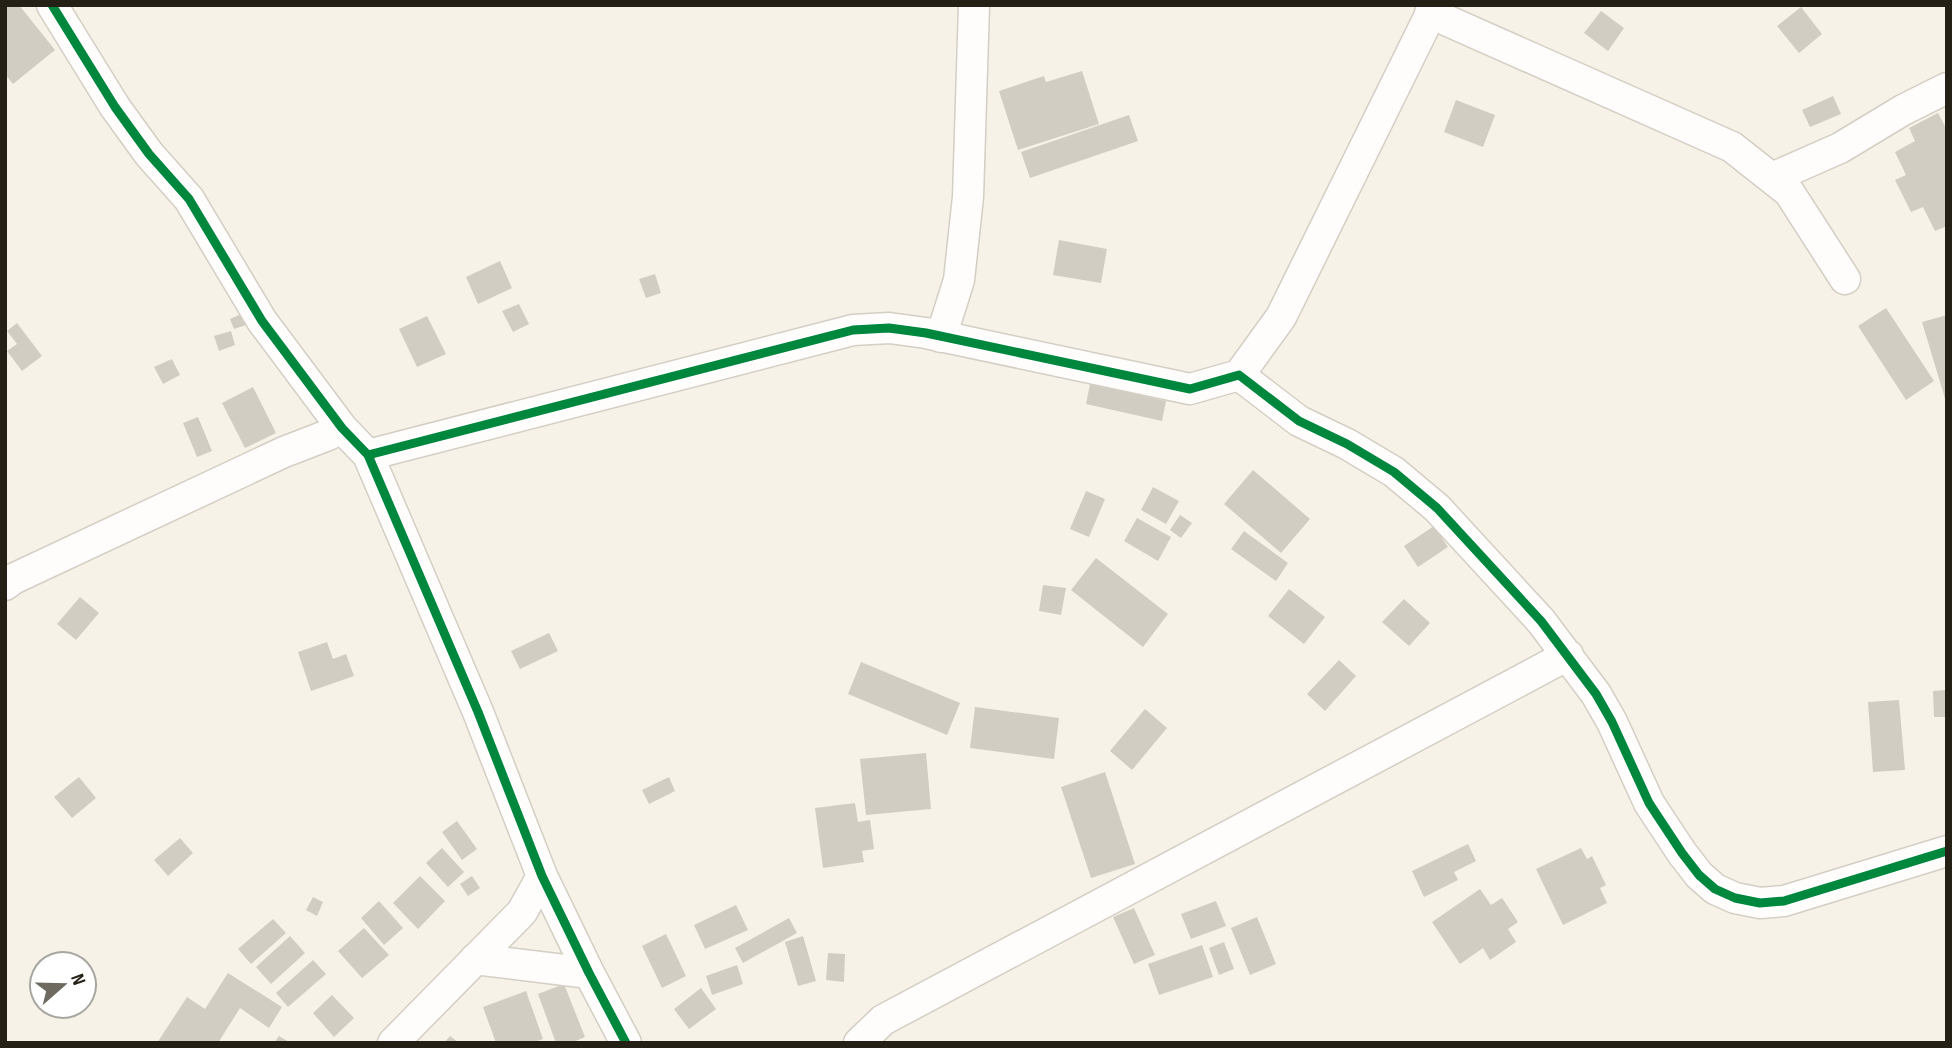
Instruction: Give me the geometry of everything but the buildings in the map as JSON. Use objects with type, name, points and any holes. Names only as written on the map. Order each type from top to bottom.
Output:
[{"type":"street","points":[[52,5],[115,107],[149,154],[188,199],[262,321],[342,428],[368,455],[478,712],[542,876],[626,1043]]},
{"type":"street","points":[[941,337],[959,280],[968,197],[974,5]]},
{"type":"street","points":[[368,455],[853,330],[889,328],[941,337],[1190,390],[1239,375],[1281,317],[1432,9],[1732,147],[1789,192],[1845,279]]},
{"type":"street","points":[[1772,178],[1840,148],[1903,110],[1947,88]]},
{"type":"street","points":[[1239,375],[1299,421],[1347,444],[1394,472],[1437,508],[1541,621],[1568,655],[1612,722],[1649,803],[1682,853],[1699,875],[1715,889],[1735,898],[1760,903],[1784,901],[1947,851]]},
{"type":"street","points":[[5,585],[284,452],[342,428]]},
{"type":"street","points":[[385,491],[419,442]]},
{"type":"street","points":[[859,1043],[883,1020],[1568,655]]},
{"type":"street","points":[[393,1043],[522,912],[542,876]]},
{"type":"street","points":[[475,959],[589,973]]},
{"type":"cycle path","points":[[52,5],[115,107],[149,154],[189,199],[262,321],[342,428],[368,455],[478,712],[542,876],[626,1043]]},
{"type":"cycle path","points":[[368,455],[853,330],[889,328],[926,333],[1190,389],[1239,375],[1299,421],[1347,444],[1394,472],[1437,508],[1541,621],[1596,694],[1612,722],[1649,803],[1682,853],[1699,875],[1715,889],[1735,898],[1760,903],[1784,901],[1947,851]]}]
